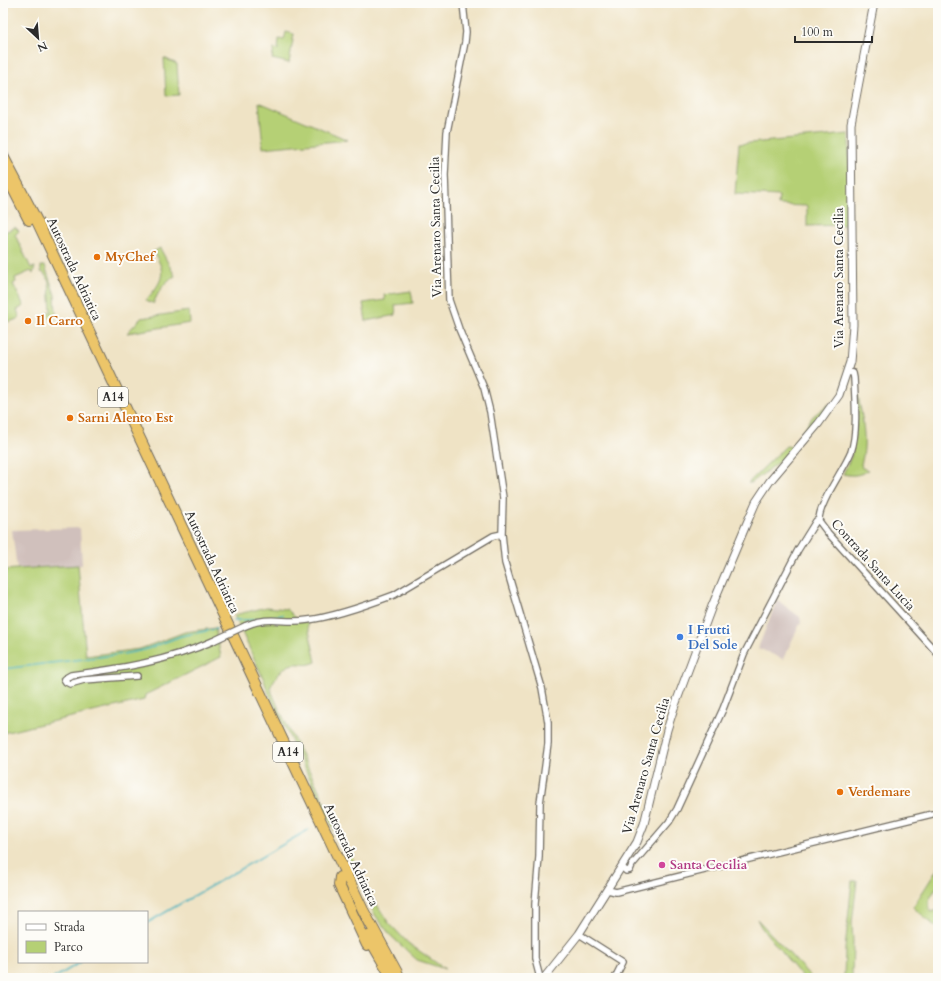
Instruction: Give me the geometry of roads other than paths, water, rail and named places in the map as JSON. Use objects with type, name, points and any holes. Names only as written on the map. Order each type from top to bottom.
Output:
[{"type":"highway","name":"Autostrada Adriatica","points":[[3,156],[40,227],[369,924],[400,978]]},
{"type":"highway","name":"Autostrada Adriatica","points":[[3,169],[30,222],[340,878],[375,949],[392,978]]},
{"type":"highway","points":[[340,878],[339,885],[345,899],[369,951],[385,978]]},
{"type":"street","name":"Via Arenaro Santa Cecilia","points":[[463,3],[465,42],[447,132],[445,175],[449,300],[464,342],[484,388],[490,412],[503,498],[502,534],[505,563],[542,688],[548,722],[548,744],[540,804],[539,857],[535,904],[535,959],[540,978]]},
{"type":"street","name":"Via Arenaro Santa Cecilia","points":[[544,978],[579,934],[608,890],[642,832],[667,730],[674,708],[712,606],[751,513],[770,482],[829,410],[839,395],[848,372],[852,355],[853,325],[851,124],[874,3]]},
{"type":"street","name":"Contrada Santa Lucia","points":[[848,372],[853,373],[854,378],[853,444],[841,472],[821,510],[819,519],[828,533],[938,654]]},
{"type":"street","points":[[622,867],[626,871],[630,870],[632,865],[677,809],[724,709],[744,654],[798,550],[816,521],[819,519]]},
{"type":"street","points":[[137,676],[84,680],[70,684],[64,679],[70,675],[132,666],[179,654],[213,641],[245,626],[273,619],[310,620],[378,601],[400,591],[493,536],[502,534]]},
{"type":"street","points":[[608,890],[616,892],[932,814]]},
{"type":"street","points":[[579,934],[623,962],[615,978]]},
{"type":"waterway","points":[[234,620],[252,620],[283,615]]},
{"type":"waterway","points":[[3,669],[123,654],[144,650],[181,636],[216,629]]},
{"type":"waterway","points":[[148,922],[308,830]]},
{"type":"waterway","points":[[54,978],[79,963]]},
{"type":"place","name":"MyChef","points":[[97,257]]},
{"type":"place","name":"Il Carro","points":[[28,321]]},
{"type":"place","name":"Sarni Alento Est","points":[[70,418]]},
{"type":"place","name":"I Frutti Del Sole","points":[[680,637]]},
{"type":"place","name":"Verdemare","points":[[840,792]]},
{"type":"place","name":"Santa Cecilia","points":[[662,865]]}]
